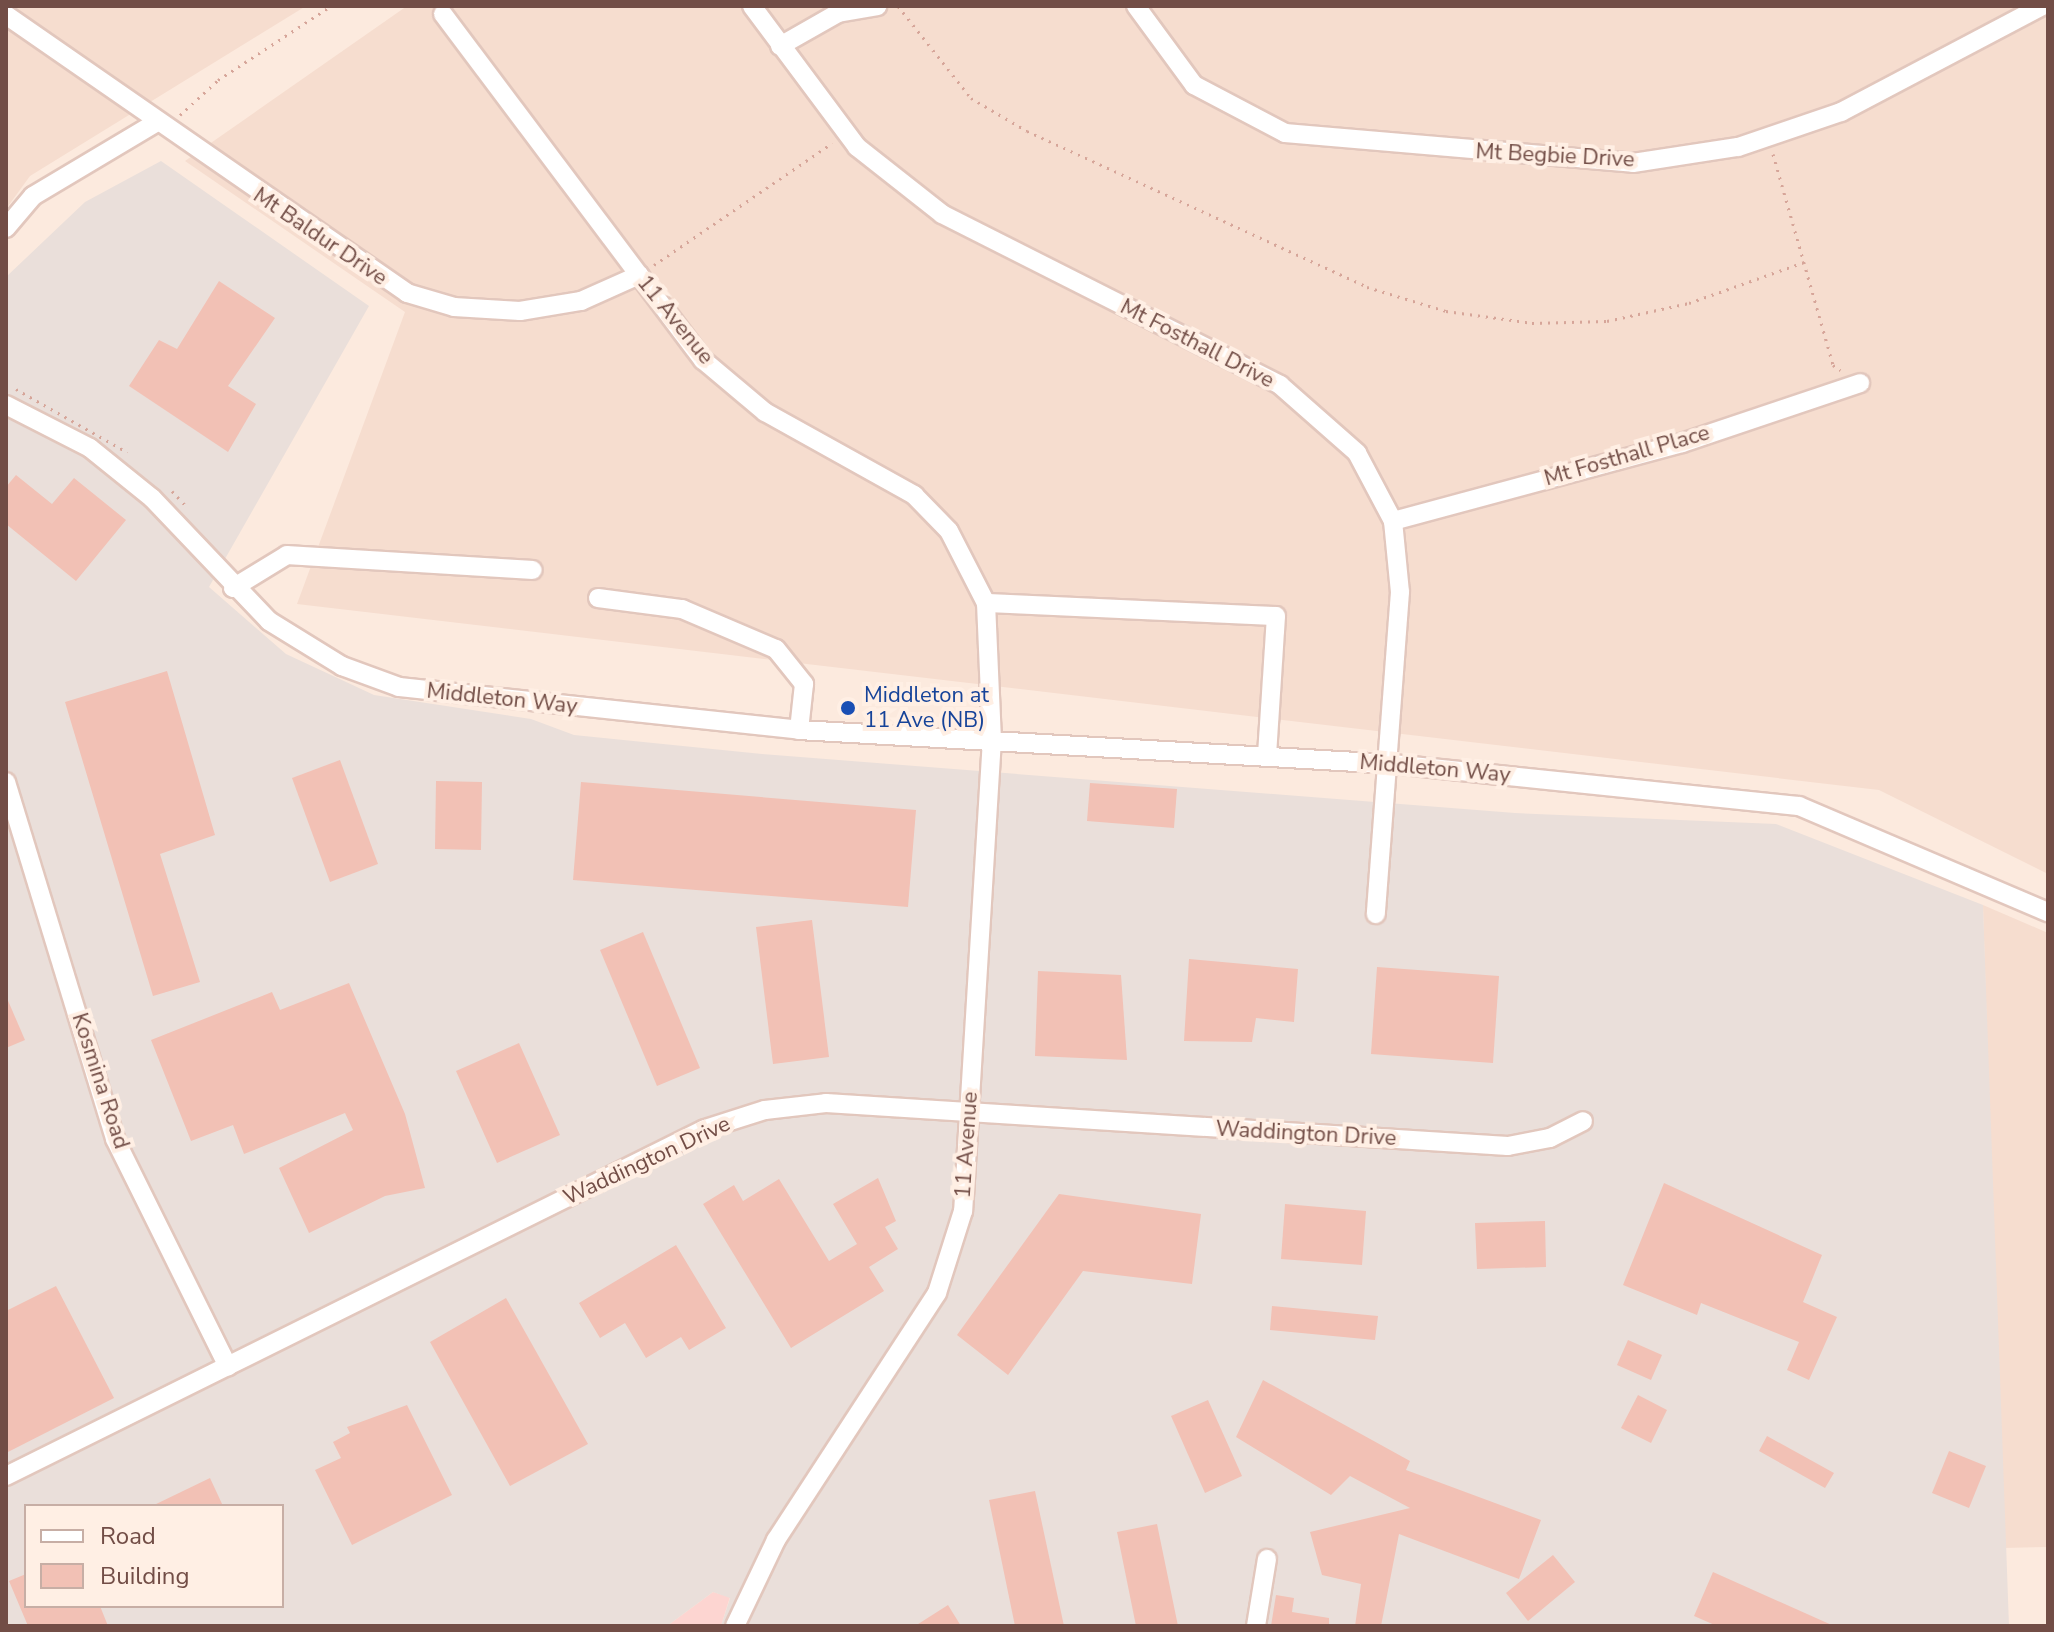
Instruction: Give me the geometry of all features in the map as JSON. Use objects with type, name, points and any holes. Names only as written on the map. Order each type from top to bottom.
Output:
[{"type":"street","name":"Mt Fosthall Drive","points":[[752,6],[841,130],[942,214],[1280,385],[1357,453],[1393,521],[1400,592],[1392,764],[1376,914]]},
{"type":"street","points":[[780,46],[838,13],[877,6]]},
{"type":"street","name":"Mt Begbie Drive","points":[[1136,6],[1194,85],[1285,133],[1633,163],[1738,147],[1841,112],[2042,6]]},
{"type":"street","name":"11 Avenue","points":[[443,14],[703,360],[765,412],[914,495],[949,531],[986,603],[992,739],[963,1211],[937,1293],[776,1540],[735,1626]]},
{"type":"street","name":"Mt Baldur Drive","points":[[6,15],[154,124],[407,293],[454,307],[520,311],[581,301],[639,275]]},
{"type":"street","points":[[6,228],[33,196],[154,124]]},
{"type":"street","name":"Mt Fosthall Place","points":[[1393,521],[1682,443],[1860,383]]},
{"type":"street","name":"Middleton Way","points":[[6,405],[90,448],[152,498],[233,588],[269,621],[342,666],[399,687],[799,730],[1392,764],[1799,806],[2048,912]]},
{"type":"street","points":[[233,588],[287,555],[533,570]]},
{"type":"street","points":[[598,598],[682,609],[776,649],[804,684],[799,730]]},
{"type":"street","points":[[986,603],[1276,616],[1267,755]]},
{"type":"street","name":"Kosmina Road","points":[[6,782],[115,1139],[228,1367]]},
{"type":"street","name":"Waddington Drive","points":[[6,1476],[705,1129],[765,1110],[826,1103],[1508,1146],[1550,1138],[1583,1121]]},
{"type":"street","points":[[1256,1626],[1267,1559]]},
{"type":"path","points":[[154,124],[191,109],[218,80],[331,6]]},
{"type":"path","points":[[898,6],[971,98],[1027,131],[1367,287],[1446,311],[1532,323],[1607,321],[1689,303],[1807,261]]},
{"type":"path","points":[[664,258],[826,150],[841,130]]},
{"type":"path","points":[[1780,172],[1807,261],[1833,365],[1860,383]]},
{"type":"shaded area","points":[[6,6],[306,6],[30,176],[6,209]]},
{"type":"shaded area","points":[[407,6],[2048,6],[2048,874],[1879,790],[297,604],[405,312],[185,161]]},
{"type":"shaded area","points":[[161,161],[369,306],[209,587],[286,654],[374,695],[531,719],[574,735],[762,754],[1515,813],[1776,824],[1983,905],[2009,1626],[721,1626],[730,1598],[713,1592],[667,1626],[6,1626],[6,277],[85,202]]},
{"type":"shaded area","points":[[1983,905],[2048,933],[2048,1547],[2003,1548]]},
{"type":"shaded area","points":[[713,1592],[730,1597],[721,1626],[667,1626]]},
{"type":"building","points":[[219,281],[275,318],[228,386],[256,404],[228,452],[129,386],[159,340],[177,349]]},
{"type":"building","points":[[16,475],[52,504],[74,478],[126,520],[76,581],[6,524],[6,487]]},
{"type":"building","points":[[167,671],[215,835],[160,854],[200,982],[153,996],[65,702]]},
{"type":"building","points":[[340,760],[378,864],[330,882],[292,778]]},
{"type":"building","points":[[436,781],[482,782],[481,850],[435,849]]},
{"type":"building","points":[[581,782],[916,810],[908,907],[573,880]]},
{"type":"building","points":[[1090,783],[1177,789],[1174,828],[1087,821]]},
{"type":"building","points":[[812,920],[829,1057],[773,1064],[756,927]]},
{"type":"building","points":[[643,932],[700,1068],[657,1086],[600,950]]},
{"type":"building","points":[[1189,959],[1298,969],[1294,1022],[1256,1018],[1252,1042],[1184,1041]]},
{"type":"building","points":[[1377,967],[1499,976],[1493,1063],[1371,1054]]},
{"type":"building","points":[[1038,971],[1121,975],[1127,1060],[1035,1056]]},
{"type":"building","points":[[349,983],[405,1114],[425,1188],[385,1196],[309,1233],[279,1168],[353,1130],[345,1113],[244,1154],[233,1125],[191,1141],[151,1040],[272,992],[280,1010]]},
{"type":"building","points":[[6,996],[25,1040],[6,1048]]},
{"type":"building","points":[[519,1043],[560,1135],[497,1163],[456,1071]]},
{"type":"building","points":[[878,1178],[896,1221],[885,1227],[898,1249],[869,1267],[884,1291],[791,1348],[703,1204],[734,1185],[743,1201],[779,1179],[829,1261],[857,1244],[833,1204]]},
{"type":"building","points":[[1664,1183],[1822,1255],[1803,1302],[1837,1317],[1809,1380],[1787,1370],[1799,1342],[1701,1303],[1697,1315],[1623,1285]]},
{"type":"building","points":[[1059,1194],[1201,1214],[1192,1284],[1083,1271],[1008,1375],[957,1335]]},
{"type":"building","points":[[1285,1204],[1366,1211],[1362,1265],[1281,1259]]},
{"type":"building","points":[[1545,1221],[1546,1267],[1477,1269],[1475,1223]]},
{"type":"building","points":[[676,1245],[726,1328],[689,1350],[681,1337],[646,1358],[625,1323],[600,1338],[579,1303]]},
{"type":"building","points":[[56,1286],[114,1398],[6,1453],[6,1311]]},
{"type":"building","points":[[506,1298],[588,1444],[510,1486],[430,1342]]},
{"type":"building","points":[[1272,1306],[1378,1316],[1375,1340],[1270,1330]]},
{"type":"building","points":[[1628,1340],[1662,1355],[1651,1380],[1617,1365]]},
{"type":"building","points":[[1263,1380],[1410,1461],[1406,1470],[1541,1520],[1519,1579],[1399,1534],[1381,1626],[1355,1626],[1361,1584],[1322,1575],[1310,1532],[1410,1508],[1350,1476],[1331,1495],[1236,1437]]},
{"type":"building","points":[[1638,1395],[1667,1410],[1651,1443],[1621,1428]]},
{"type":"building","points":[[1208,1400],[1242,1476],[1205,1493],[1171,1416]]},
{"type":"building","points":[[407,1405],[452,1495],[352,1545],[315,1470],[341,1458],[333,1442],[350,1433],[347,1427]]},
{"type":"building","points":[[1767,1436],[1834,1473],[1825,1488],[1759,1451]]},
{"type":"building","points":[[1949,1451],[1986,1466],[1969,1508],[1932,1493]]},
{"type":"building","points":[[210,1478],[222,1504],[156,1504]]},
{"type":"building","points":[[1035,1491],[1064,1626],[1015,1626],[989,1500]]},
{"type":"building","points":[[1157,1524],[1178,1626],[1136,1626],[1117,1532]]},
{"type":"building","points":[[1553,1555],[1575,1582],[1528,1621],[1506,1593]]},
{"type":"building","points":[[1713,1572],[1834,1626],[1717,1626],[1694,1616]]},
{"type":"building","points":[[24,1575],[24,1608],[101,1608],[108,1626],[28,1626],[9,1581]]},
{"type":"building","points":[[1276,1595],[1294,1598],[1292,1612],[1329,1618],[1329,1626],[1271,1626]]},
{"type":"building","points":[[948,1605],[961,1626],[915,1626]]},
{"type":"place","name":"Middleton at 11 Ave (NB)","points":[[848,708]]}]
